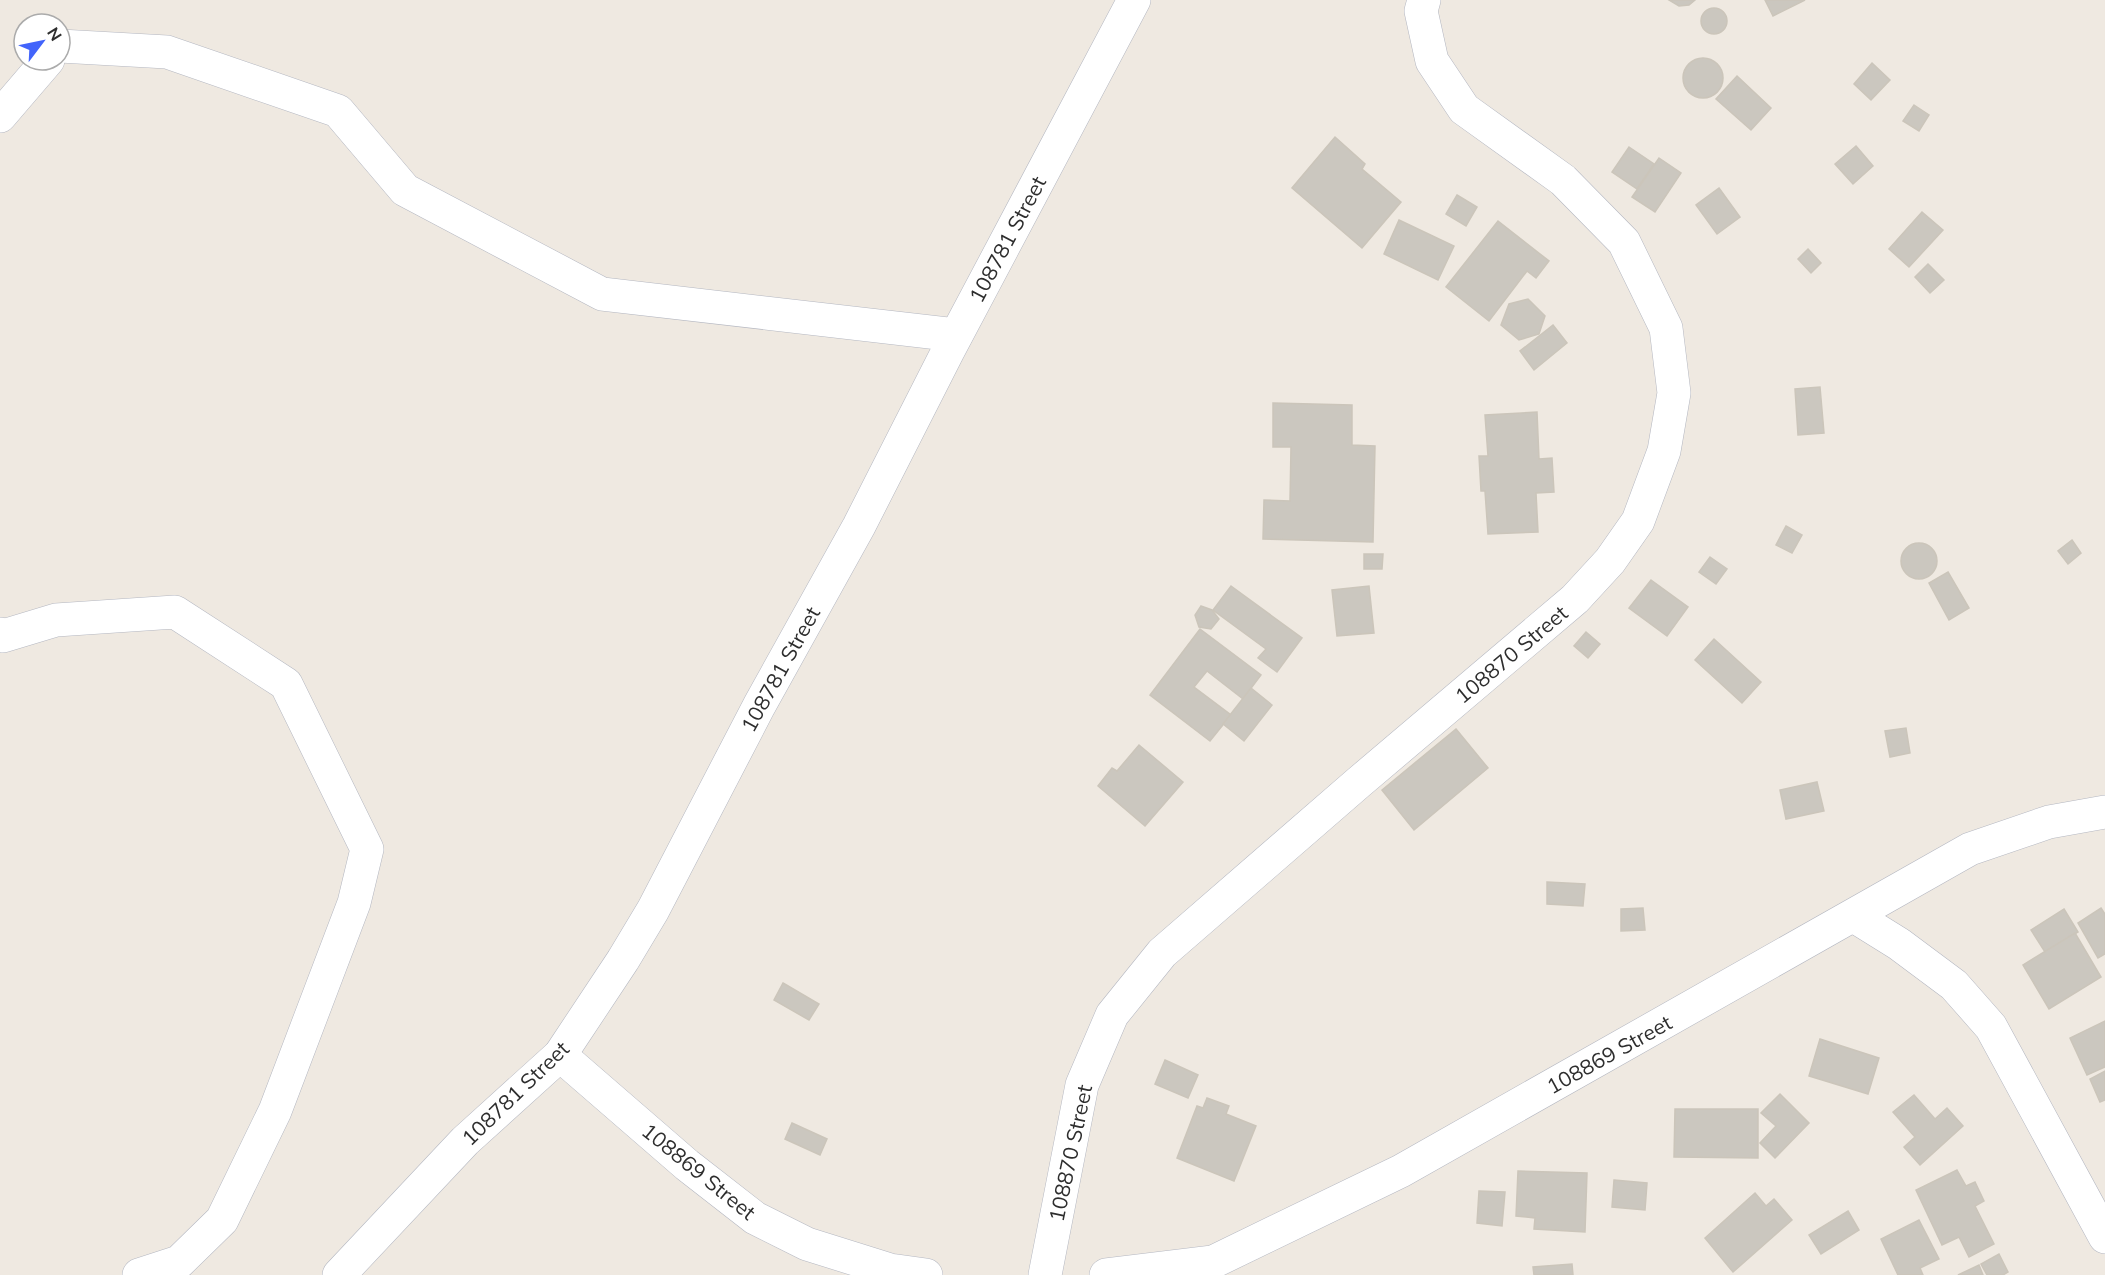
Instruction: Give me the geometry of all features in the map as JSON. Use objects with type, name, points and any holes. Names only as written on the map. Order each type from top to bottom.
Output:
[{"type":"street","name":"108781 Street","points":[[339,1275],[465,1141],[560,1055],[623,960],[653,910],[759,706],[859,526],[956,335],[1134,0]]},
{"type":"street","name":"108870 Street","points":[[1045,1275],[1082,1085],[1112,1015],[1162,953],[1575,599],[1610,561],[1638,521],[1665,451],[1674,393],[1666,328],[1624,242],[1563,180],[1464,109],[1432,62],[1421,11],[1424,0]]},
{"type":"street","points":[[72,47],[167,52],[338,111],[405,190],[602,294],[956,335]]},
{"type":"street","points":[[0,116],[38,72]]},
{"type":"street","points":[[0,634],[3,636],[56,620],[175,612],[286,684],[367,849],[354,903],[275,1112],[222,1220],[179,1262],[139,1275]]},
{"type":"street","name":"108869 Street","points":[[1106,1275],[1213,1262],[1401,1171],[1970,849],[2049,822],[2105,812]]},
{"type":"street","points":[[1854,916],[1899,944],[1954,985],[1992,1027],[2105,1237]]},
{"type":"street","name":"108869 Street","points":[[560,1055],[687,1165],[755,1218],[807,1244],[890,1270],[926,1275]]},
{"type":"building","points":[[1669,0],[1695,0],[1689,5],[1679,6]]},
{"type":"building","points":[[1765,0],[1805,0],[1773,16]]},
{"type":"building","points":[[1714,8],[1723,12],[1727,21],[1723,30],[1714,34],[1705,30],[1701,21],[1705,12]]},
{"type":"building","points":[[1703,58],[1711,59],[1717,64],[1722,70],[1722,86],[1717,92],[1711,97],[1703,98],[1695,97],[1689,92],[1684,86],[1683,78],[1684,70],[1689,64],[1695,59]]},
{"type":"building","points":[[1872,63],[1890,80],[1871,100],[1854,84]]},
{"type":"building","points":[[1737,76],[1771,108],[1751,130],[1716,99]]},
{"type":"building","points":[[1914,105],[1929,115],[1919,131],[1903,121]]},
{"type":"building","points":[[1335,137],[1365,164],[1362,169],[1401,202],[1362,248],[1292,188]]},
{"type":"building","points":[[1856,146],[1873,166],[1853,184],[1835,164]]},
{"type":"building","points":[[1629,147],[1654,164],[1637,189],[1612,172]]},
{"type":"building","points":[[1659,158],[1681,173],[1655,212],[1632,197]]},
{"type":"building","points":[[1719,188],[1740,217],[1717,234],[1696,205]]},
{"type":"building","points":[[1457,195],[1477,207],[1466,226],[1446,214]]},
{"type":"building","points":[[1922,212],[1943,230],[1909,267],[1889,249]]},
{"type":"building","points":[[1399,220],[1454,246],[1438,280],[1384,254]]},
{"type":"building","points":[[1498,221],[1549,261],[1536,278],[1527,271],[1489,321],[1446,287]]},
{"type":"building","points":[[1808,249],[1821,263],[1811,273],[1798,259]]},
{"type":"building","points":[[1928,264],[1944,280],[1930,293],[1915,277]]},
{"type":"building","points":[[1528,299],[1545,316],[1539,334],[1519,340],[1501,325],[1509,304]]},
{"type":"building","points":[[1553,325],[1567,343],[1534,370],[1520,351]]},
{"type":"building","points":[[1820,387],[1824,433],[1798,435],[1795,389]]},
{"type":"building","points":[[1273,403],[1352,405],[1352,445],[1375,446],[1373,542],[1263,539],[1264,500],[1290,501],[1291,447],[1273,447]]},
{"type":"building","points":[[1537,412],[1539,459],[1552,458],[1554,492],[1536,493],[1538,532],[1488,534],[1485,491],[1481,491],[1479,456],[1488,456],[1485,415]]},
{"type":"building","points":[[1786,526],[1802,535],[1792,553],[1776,545]]},
{"type":"building","points":[[2072,540],[2081,553],[2068,564],[2058,551]]},
{"type":"building","points":[[1919,543],[1932,548],[1937,561],[1932,574],[1919,579],[1906,574],[1901,561],[1906,548]]},
{"type":"building","points":[[1364,554],[1383,554],[1382,569],[1364,569]]},
{"type":"building","points":[[1710,557],[1727,569],[1716,584],[1699,572]]},
{"type":"building","points":[[1948,572],[1969,608],[1949,620],[1929,583]]},
{"type":"building","points":[[1651,580],[1688,607],[1667,636],[1629,608]]},
{"type":"building","points":[[1231,586],[1302,638],[1277,672],[1258,658],[1266,649],[1213,610]]},
{"type":"building","points":[[1369,586],[1374,633],[1337,636],[1332,590]]},
{"type":"building","points":[[1201,606],[1212,610],[1219,619],[1211,629],[1199,627],[1195,615]]},
{"type":"building","points":[[1200,629],[1261,675],[1243,699],[1207,671],[1194,687],[1231,715],[1210,741],[1150,695]]},
{"type":"building","points":[[1586,632],[1600,644],[1588,658],[1574,646]]},
{"type":"building","points":[[1714,639],[1761,682],[1742,703],[1695,660]]},
{"type":"building","points":[[1251,688],[1272,705],[1244,741],[1223,724]]},
{"type":"building","points":[[1906,728],[1910,753],[1890,757],[1885,731]]},
{"type":"building","points":[[1456,729],[1488,768],[1414,830],[1382,790]]},
{"type":"building","points":[[1139,745],[1183,782],[1145,826],[1098,786],[1112,768],[1117,771]]},
{"type":"building","points":[[1817,782],[1824,811],[1786,819],[1780,790]]},
{"type":"building","points":[[1547,882],[1585,884],[1583,906],[1547,904]]},
{"type":"building","points":[[1643,908],[1645,930],[1621,931],[1621,909]]},
{"type":"building","points":[[2101,908],[2105,914],[2105,954],[2098,958],[2078,923]]},
{"type":"building","points":[[2064,909],[2078,932],[2045,952],[2031,930]]},
{"type":"building","points":[[2075,933],[2101,977],[2049,1009],[2023,965]]},
{"type":"building","points":[[783,983],[819,1004],[809,1020],[774,1000]]},
{"type":"building","points":[[2105,1021],[2105,1067],[2087,1075],[2070,1038]]},
{"type":"building","points":[[1820,1039],[1879,1058],[1868,1094],[1809,1076]]},
{"type":"building","points":[[1165,1060],[1198,1075],[1188,1098],[1155,1084]]},
{"type":"building","points":[[2105,1071],[2105,1100],[2100,1102],[2090,1079]]},
{"type":"building","points":[[1780,1094],[1809,1123],[1775,1158],[1760,1143],[1776,1126],[1761,1113]]},
{"type":"building","points":[[1914,1095],[1935,1119],[1947,1108],[1963,1126],[1920,1165],[1904,1147],[1915,1137],[1893,1112]]},
{"type":"building","points":[[1207,1098],[1229,1106],[1226,1114],[1256,1126],[1234,1181],[1177,1158],[1197,1106],[1203,1108]]},
{"type":"building","points":[[1675,1109],[1758,1109],[1758,1158],[1674,1157]]},
{"type":"building","points":[[792,1123],[827,1139],[820,1155],[785,1139]]},
{"type":"building","points":[[1957,1170],[1966,1186],[1975,1182],[1984,1201],[1975,1206],[1994,1244],[1969,1257],[1959,1237],[1942,1245],[1916,1190]]},
{"type":"building","points":[[1518,1171],[1587,1173],[1585,1232],[1534,1229],[1535,1218],[1516,1216]]},
{"type":"building","points":[[1614,1180],[1647,1183],[1645,1210],[1612,1207]]},
{"type":"building","points":[[1479,1191],[1505,1192],[1502,1226],[1477,1223]]},
{"type":"building","points":[[1755,1193],[1766,1206],[1774,1199],[1792,1220],[1733,1272],[1705,1238]]},
{"type":"building","points":[[1848,1211],[1859,1230],[1821,1254],[1809,1235]]},
{"type":"building","points":[[1919,1220],[1939,1259],[1920,1268],[1923,1275],[1898,1275],[1881,1239]]},
{"type":"building","points":[[1999,1254],[2008,1272],[2003,1275],[1987,1275],[1981,1264]]},
{"type":"building","points":[[1572,1264],[1573,1275],[1534,1275],[1533,1267]]},
{"type":"building","points":[[1979,1265],[1983,1275],[1958,1275]]}]
